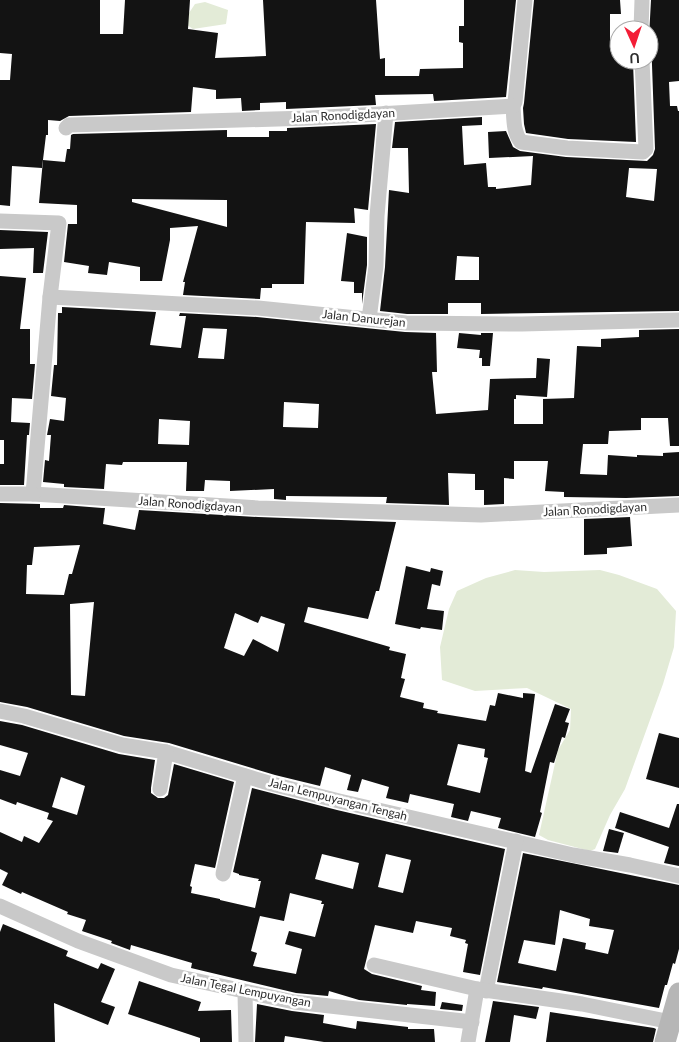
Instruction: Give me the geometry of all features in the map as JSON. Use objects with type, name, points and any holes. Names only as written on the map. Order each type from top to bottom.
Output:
[{"type":"street","points":[[524,0],[515,102],[513,106],[517,137],[521,142],[567,148],[644,152],[646,149],[642,70]]},
{"type":"street","points":[[641,20],[642,0]]},
{"type":"street","name":"Jalan Ronodigdayan","points":[[66,128],[69,125],[310,118],[513,106]]},
{"type":"street","points":[[369,319],[376,266],[377,216],[386,113]]},
{"type":"street","points":[[0,221],[59,223],[50,297],[33,494]]},
{"type":"street","name":"Jalan Danurejan","points":[[50,297],[230,306],[406,323],[522,324],[679,320]]},
{"type":"street","name":"Jalan Ronodigdayan","points":[[0,494],[33,494],[258,508],[471,515],[679,505]]},
{"type":"street","name":"Jalan Lempuyangan Tengah","points":[[0,711],[122,744],[166,752],[272,784],[339,801],[573,855],[679,876]]},
{"type":"street","points":[[160,789],[166,752]]},
{"type":"street","points":[[223,874],[245,776]]},
{"type":"street","points":[[468,1042],[482,990],[516,841]]},
{"type":"street","name":"Jalan Tegal Lempuyangan","points":[[0,906],[78,941],[171,974],[294,1002],[472,1022]]},
{"type":"street","points":[[374,965],[482,990],[582,1004],[670,1022]]},
{"type":"street","points":[[245,992],[246,1042]]},
{"type":"street","points":[[665,1042],[679,993]]},
{"type":"green space","points":[[205,2],[228,10],[226,24],[193,29],[187,25],[189,13],[195,4]]},
{"type":"green space","points":[[515,570],[544,572],[600,570],[657,589],[676,611],[674,647],[663,684],[625,789],[610,815],[595,849],[590,851],[548,840],[539,835],[558,750],[570,730],[571,709],[527,688],[475,691],[442,680],[440,647],[449,609],[457,591],[486,578]]},
{"type":"building","points":[[0,0],[100,0],[100,34],[123,34],[125,0],[190,0],[188,29],[218,33],[215,58],[266,56],[263,0],[376,0],[380,59],[385,58],[385,76],[419,76],[420,69],[463,68],[463,43],[459,42],[459,26],[464,26],[464,0],[516,0],[506,97],[434,101],[433,94],[375,95],[376,105],[286,109],[286,102],[260,103],[260,110],[242,111],[241,98],[216,99],[216,90],[193,87],[191,112],[69,116],[60,121],[48,120],[48,135],[46,135],[42,168],[12,166],[10,206],[0,205],[0,80],[10,80],[12,54],[0,53]]},
{"type":"building","points":[[534,0],[620,0],[621,14],[610,14],[609,20],[609,70],[633,70],[636,142],[568,139],[526,133],[524,103]]},
{"type":"building","points":[[651,0],[679,0],[679,81],[669,82],[670,106],[677,106],[679,111],[679,311],[481,314],[481,303],[448,303],[448,314],[407,314],[380,311],[385,267],[389,190],[409,193],[408,148],[392,148],[395,122],[482,117],[482,125],[462,126],[464,165],[486,163],[488,187],[496,187],[496,189],[531,185],[533,156],[489,158],[488,132],[506,131],[513,147],[520,151],[566,157],[647,161],[653,155],[655,149],[652,70],[659,70],[659,20],[650,20]],"holes":[[[629,168],[657,169],[654,201],[626,197]],[[457,256],[479,257],[479,280],[455,280]]]},
{"type":"building","points":[[376,124],[368,210],[354,208],[355,223],[306,222],[304,284],[272,284],[272,288],[261,288],[260,299],[183,295],[185,282],[183,282],[198,226],[170,228],[170,240],[162,281],[140,281],[140,267],[109,262],[107,275],[88,273],[89,266],[64,262],[68,224],[77,224],[77,205],[39,203],[43,160],[65,162],[67,149],[70,149],[71,135],[227,130],[227,137],[269,137],[269,131],[287,131],[287,128]],"holes":[[[132,199],[227,200],[227,227],[132,202]]]},
{"type":"building","points":[[0,230],[48,232],[43,273],[33,273],[34,248],[0,249]]},
{"type":"building","points":[[347,233],[367,237],[367,265],[362,304],[362,293],[354,293],[354,282],[341,281]]},
{"type":"building","points":[[0,276],[26,278],[20,329],[30,329],[30,364],[35,364],[32,399],[12,398],[11,422],[30,423],[29,435],[27,435],[24,485],[0,485],[0,464],[4,464],[4,440],[0,440]]},
{"type":"building","points":[[62,307],[156,312],[150,345],[181,348],[186,316],[179,316],[180,313],[257,317],[405,332],[436,333],[437,372],[432,372],[436,414],[488,410],[490,379],[536,378],[537,358],[550,359],[547,397],[516,395],[516,399],[514,399],[514,424],[543,424],[543,399],[574,398],[577,346],[601,347],[601,339],[639,337],[639,330],[679,329],[679,446],[670,446],[668,418],[641,418],[641,430],[609,431],[608,444],[583,444],[580,474],[607,475],[608,455],[663,456],[663,453],[679,452],[679,496],[626,498],[564,497],[564,492],[545,491],[548,461],[514,461],[514,479],[504,478],[504,504],[484,505],[484,490],[475,490],[475,474],[448,473],[449,505],[386,503],[387,497],[286,496],[286,500],[274,499],[274,489],[230,491],[230,481],[205,480],[204,491],[186,491],[187,462],[123,462],[122,465],[106,464],[104,489],[64,487],[64,484],[43,482],[45,460],[49,461],[51,435],[47,435],[50,419],[64,421],[66,398],[51,396],[54,365],[57,365],[58,313],[62,313]],"holes":[[[203,328],[227,329],[224,359],[198,358]],[[284,402],[319,404],[318,428],[283,427]],[[159,419],[190,421],[189,445],[158,444]]]},
{"type":"building","points":[[459,333],[481,335],[481,333],[493,333],[490,366],[482,366],[482,358],[479,358],[480,350],[457,348]]},
{"type":"building","points":[[0,503],[40,504],[40,508],[63,508],[64,505],[105,508],[103,524],[135,530],[139,510],[396,522],[379,591],[376,591],[368,619],[308,607],[304,622],[390,647],[389,650],[406,654],[401,678],[405,679],[400,697],[424,703],[423,708],[438,711],[437,713],[486,721],[490,705],[495,706],[498,693],[523,698],[523,693],[535,694],[525,771],[531,773],[555,704],[570,709],[565,722],[569,723],[565,738],[562,737],[554,763],[550,762],[540,812],[542,813],[535,837],[498,828],[501,818],[471,811],[468,821],[451,817],[454,804],[410,794],[408,803],[386,798],[389,787],[362,779],[358,792],[347,790],[351,775],[325,767],[320,786],[275,775],[169,743],[124,736],[27,707],[0,702]],"holes":[[[80,545],[72,574],[69,574],[64,595],[26,594],[27,565],[32,565],[34,547]],[[94,602],[85,696],[71,695],[70,604]],[[235,613],[258,623],[261,616],[285,624],[278,652],[253,639],[244,656],[224,648]],[[458,744],[485,749],[484,757],[488,758],[480,793],[447,785]]]},
{"type":"building","points":[[630,517],[632,546],[607,548],[607,554],[584,555],[584,519]]},
{"type":"building","points":[[406,566],[430,572],[431,568],[443,571],[440,586],[432,584],[427,609],[444,611],[442,630],[421,627],[420,629],[395,624]]},
{"type":"building","points":[[0,721],[22,725],[119,754],[155,760],[151,793],[158,798],[164,798],[168,795],[174,764],[234,782],[215,868],[195,864],[190,886],[192,887],[191,893],[255,908],[261,881],[233,872],[252,788],[505,849],[480,975],[463,972],[468,944],[465,943],[466,940],[450,936],[452,928],[416,921],[413,933],[375,925],[364,969],[372,974],[422,986],[421,990],[436,992],[435,1006],[359,1000],[329,991],[328,996],[296,993],[191,968],[192,963],[131,945],[130,950],[111,943],[112,941],[82,931],[86,920],[67,914],[68,912],[2,885],[8,873],[0,869],[0,832],[22,842],[24,836],[39,843],[53,821],[47,819],[49,813],[17,802],[16,805],[0,799],[0,770],[20,776],[28,753],[0,745]],"holes":[[[61,777],[85,786],[77,815],[52,807]],[[322,854],[359,863],[353,889],[315,879]],[[386,854],[411,860],[403,893],[378,887]],[[290,893],[322,901],[321,904],[324,904],[315,937],[289,931],[285,944],[302,949],[296,974],[253,966],[257,953],[251,951],[260,916],[284,921]]]},
{"type":"building","points":[[659,733],[679,738],[679,788],[646,779]]},
{"type":"building","points":[[677,804],[679,804],[679,866],[664,863],[669,847],[615,828],[620,812],[669,828]]},
{"type":"building","points":[[609,829],[624,833],[618,853],[603,851]]},
{"type":"building","points":[[523,853],[679,885],[679,949],[667,985],[665,985],[659,1008],[543,987],[542,989],[497,982]],"holes":[[[560,910],[590,919],[589,926],[614,930],[608,954],[585,949],[586,943],[563,938],[556,971],[518,963],[524,940],[555,945]]]},
{"type":"building","points":[[3,924],[68,951],[66,956],[98,969],[101,963],[115,969],[101,1002],[115,1007],[108,1025],[54,1003],[55,1042],[0,1042],[0,932]]},
{"type":"building","points":[[139,981],[201,1002],[198,1011],[231,1010],[232,1042],[200,1042],[200,1038],[128,1014]]},
{"type":"building","points":[[493,1001],[539,1007],[536,1019],[514,1015],[510,1042],[485,1042]]},
{"type":"building","points":[[442,1002],[463,1005],[462,1011],[440,1009]]},
{"type":"building","points":[[257,1004],[324,1015],[323,1023],[356,1029],[357,1021],[408,1027],[408,1029],[434,1029],[435,1042],[324,1042],[285,1036],[284,1042],[255,1042]]},
{"type":"building","points":[[550,1012],[656,1029],[653,1042],[546,1042]]}]
